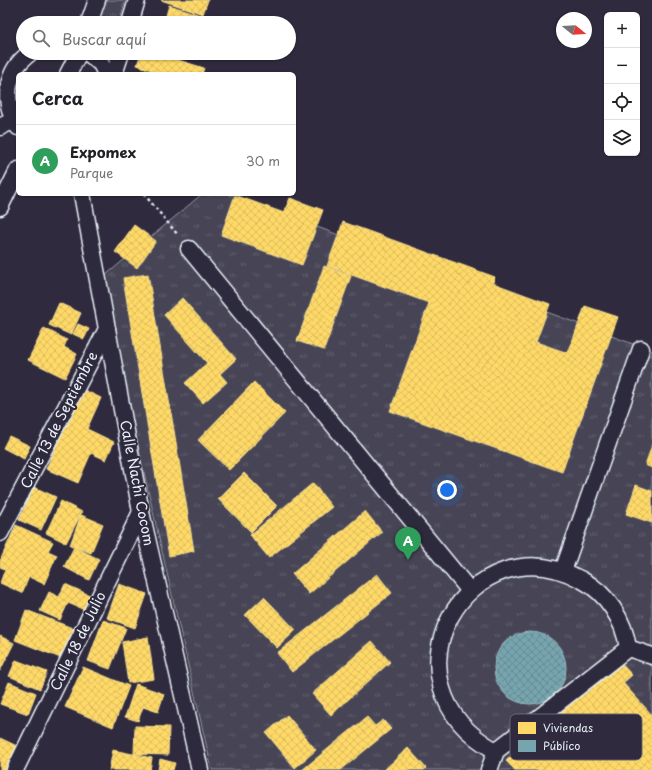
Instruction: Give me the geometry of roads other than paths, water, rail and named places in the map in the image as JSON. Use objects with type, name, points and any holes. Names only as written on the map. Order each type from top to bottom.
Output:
[{"type":"street","points":[[91,16],[97,0]]},
{"type":"street","points":[[132,16],[137,0]]},
{"type":"street","points":[[11,125],[7,91],[7,70],[20,60]]},
{"type":"street","points":[[69,72],[75,60]]},
{"type":"street","points":[[96,60],[101,64],[105,72]]},
{"type":"street","points":[[115,72],[119,60]]},
{"type":"street","points":[[0,207],[16,174]]},
{"type":"street","name":"Calle Nachi Cocom","points":[[82,196],[141,512],[200,770]]},
{"type":"street","points":[[190,249],[470,591]]},
{"type":"street","name":"Calle 13 de Septiembre","points":[[0,533],[107,329]]},
{"type":"street","points":[[563,571],[641,349]]},
{"type":"street","name":"Calle 18 de Julio","points":[[15,770],[141,512]]},
{"type":"street","points":[[496,751],[471,735],[455,718],[441,685],[438,668],[442,633],[450,616],[470,591],[486,579],[520,567],[537,566],[563,571],[587,582],[608,602],[621,622],[628,648]]},
{"type":"street","points":[[628,648],[652,656]]},
{"type":"street","points":[[543,714],[628,648]]},
{"type":"street","points":[[489,770],[496,751],[510,740]]},
{"type":"place","name":"Expomex","points":[[408,560]]}]
